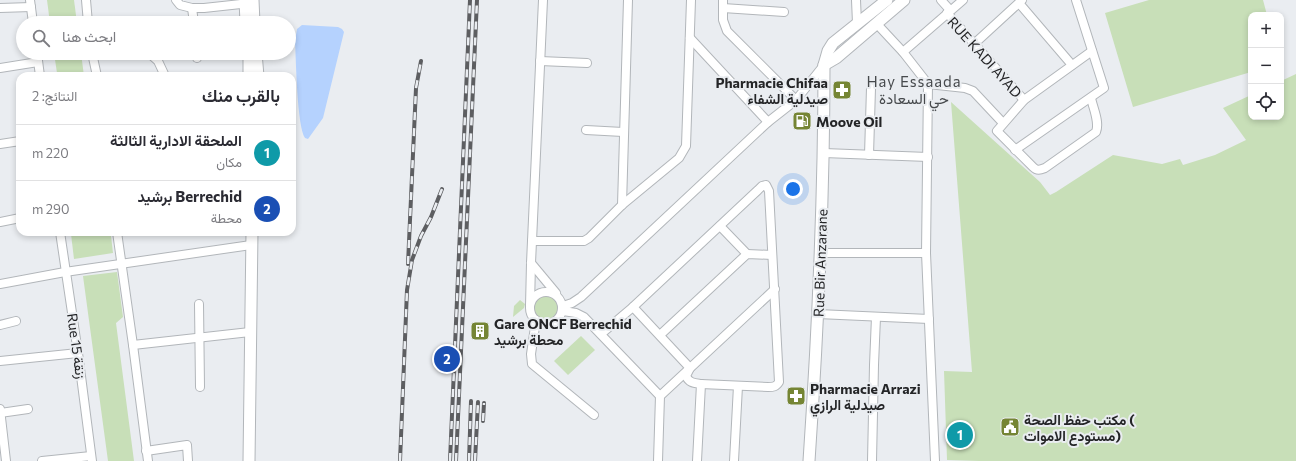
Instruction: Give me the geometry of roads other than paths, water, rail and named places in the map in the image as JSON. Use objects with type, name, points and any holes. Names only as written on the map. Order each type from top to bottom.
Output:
[{"type":"street","points":[[86,0],[87,16]]},
{"type":"street","points":[[176,0],[180,5],[192,8],[249,2]]},
{"type":"street","points":[[531,263],[562,301],[563,309],[559,318],[551,323],[544,324],[536,320],[531,314],[530,306],[531,263],[543,0]]},
{"type":"street","points":[[622,205],[628,0]]},
{"type":"street","points":[[532,241],[584,241],[622,205],[679,158],[684,152],[686,146],[692,0]]},
{"type":"street","points":[[856,0],[857,23]]},
{"type":"street","points":[[824,65],[828,51],[833,43],[887,0]]},
{"type":"street","points":[[563,309],[581,297],[768,122],[796,100],[824,65],[836,58],[904,0]]},
{"type":"street","name":"RUE KADI AYAD","points":[[941,0],[974,44],[1024,100]]},
{"type":"street","points":[[903,52],[948,11],[963,0]]},
{"type":"street","points":[[1076,0],[1104,88],[1015,150],[1036,170],[1044,168],[1096,132],[1098,127],[1091,98]]},
{"type":"street","points":[[247,16],[249,2]]},
{"type":"street","points":[[249,2],[252,16]]},
{"type":"street","points":[[974,44],[1020,2],[1072,65]]},
{"type":"street","points":[[0,8],[31,4],[32,16]]},
{"type":"street","points":[[784,12],[723,4],[723,20],[727,31],[796,100]]},
{"type":"street","points":[[192,8],[193,16]]},
{"type":"street","points":[[876,23],[903,52],[928,84],[926,253],[935,461]]},
{"type":"street","points":[[690,38],[768,122]]},
{"type":"street","name":"RUE KADI AYAD","points":[[1015,150],[996,131],[1024,100],[1092,51]]},
{"type":"street","points":[[93,60],[96,72]]},
{"type":"street","points":[[157,60],[163,72]]},
{"type":"street","points":[[248,60],[249,72]]},
{"type":"street","points":[[257,60],[258,72]]},
{"type":"street","points":[[540,61],[587,63]]},
{"type":"street","points":[[0,68],[38,62],[39,72]]},
{"type":"street","name":"Rue Bir Anzarane","points":[[809,461],[821,253],[824,153],[824,65]]},
{"type":"street","points":[[928,84],[965,88],[972,91],[1003,123]]},
{"type":"street","points":[[869,155],[871,88]]},
{"type":"street","points":[[586,130],[624,132]]},
{"type":"street","points":[[0,144],[16,142]]},
{"type":"street","points":[[824,153],[928,157]]},
{"type":"street","points":[[601,334],[633,307],[762,186],[766,185],[769,191],[775,289],[777,385],[773,387],[692,383],[686,376],[690,368]]},
{"type":"street","points":[[0,222],[16,219]]},
{"type":"street","points":[[720,226],[747,254],[772,255]]},
{"type":"street","name":"Rue 15 زنقة","points":[[60,236],[78,353],[91,458]]},
{"type":"street","points":[[118,236],[148,461]]},
{"type":"street","points":[[249,461],[252,236]]},
{"type":"street","points":[[0,284],[65,272],[251,245]]},
{"type":"street","points":[[821,253],[926,253]]},
{"type":"street","points":[[660,335],[747,254]]},
{"type":"street","points":[[658,461],[660,396],[775,289]]},
{"type":"street","points":[[530,306],[532,299],[540,292],[551,292],[558,296]]},
{"type":"street","points":[[199,304],[200,387]]},
{"type":"street","points":[[633,307],[690,368]]},
{"type":"street","points":[[563,309],[584,317],[660,396]]},
{"type":"street","points":[[818,314],[928,319]]},
{"type":"street","points":[[872,461],[876,316]]},
{"type":"street","points":[[536,320],[531,354],[532,364],[594,415]]},
{"type":"street","points":[[0,325],[16,321]]},
{"type":"street","points":[[133,345],[250,332]]},
{"type":"street","points":[[0,361],[78,353]]},
{"type":"street","points":[[697,461],[701,384]]},
{"type":"street","points":[[734,461],[738,386]]},
{"type":"street","points":[[0,409],[6,458]]},
{"type":"street","points":[[0,413],[28,409]]},
{"type":"street","points":[[146,451],[187,445],[188,461]]},
{"type":"street","points":[[42,461],[91,458]]},
{"type":"water","points":[[302,25],[338,27],[344,32],[323,118],[308,139],[305,138],[302,131],[300,120],[296,77],[297,29]]},
{"type":"railway","points":[[450,461],[470,0]]},
{"type":"railway","points":[[456,461],[477,0]]},
{"type":"railway","points":[[408,264],[416,88],[421,61]]},
{"type":"railway","points":[[400,461],[407,290],[412,260],[442,189]]},
{"type":"railway","points":[[469,461],[471,401]]},
{"type":"railway","points":[[475,461],[478,402]]},
{"type":"railway","points":[[483,421],[484,403]]},
{"type":"place","name":"Pharmacie Chifaa صيدلية الشفاء","points":[[842,90]]},
{"type":"place","name":"Moove Oil","points":[[802,121]]},
{"type":"place","name":"Gare ONCF Berrechid محطة برشيد","points":[[480,331]]},
{"type":"place","name":"Berrechid برشيد","points":[[447,359]]},
{"type":"place","name":"Pharmacie Arrazi صيدلية الرازي","points":[[796,396]]},
{"type":"place","name":"مكتب حفظ الصحة ( مستودع الاموات)","points":[[1010,427]]},
{"type":"place","name":"الملحقة الادارية الثالثة","points":[[960,435]]},
{"type":"district","name":"Hay Essaada حي السعادة","points":[[914,90]]}]
